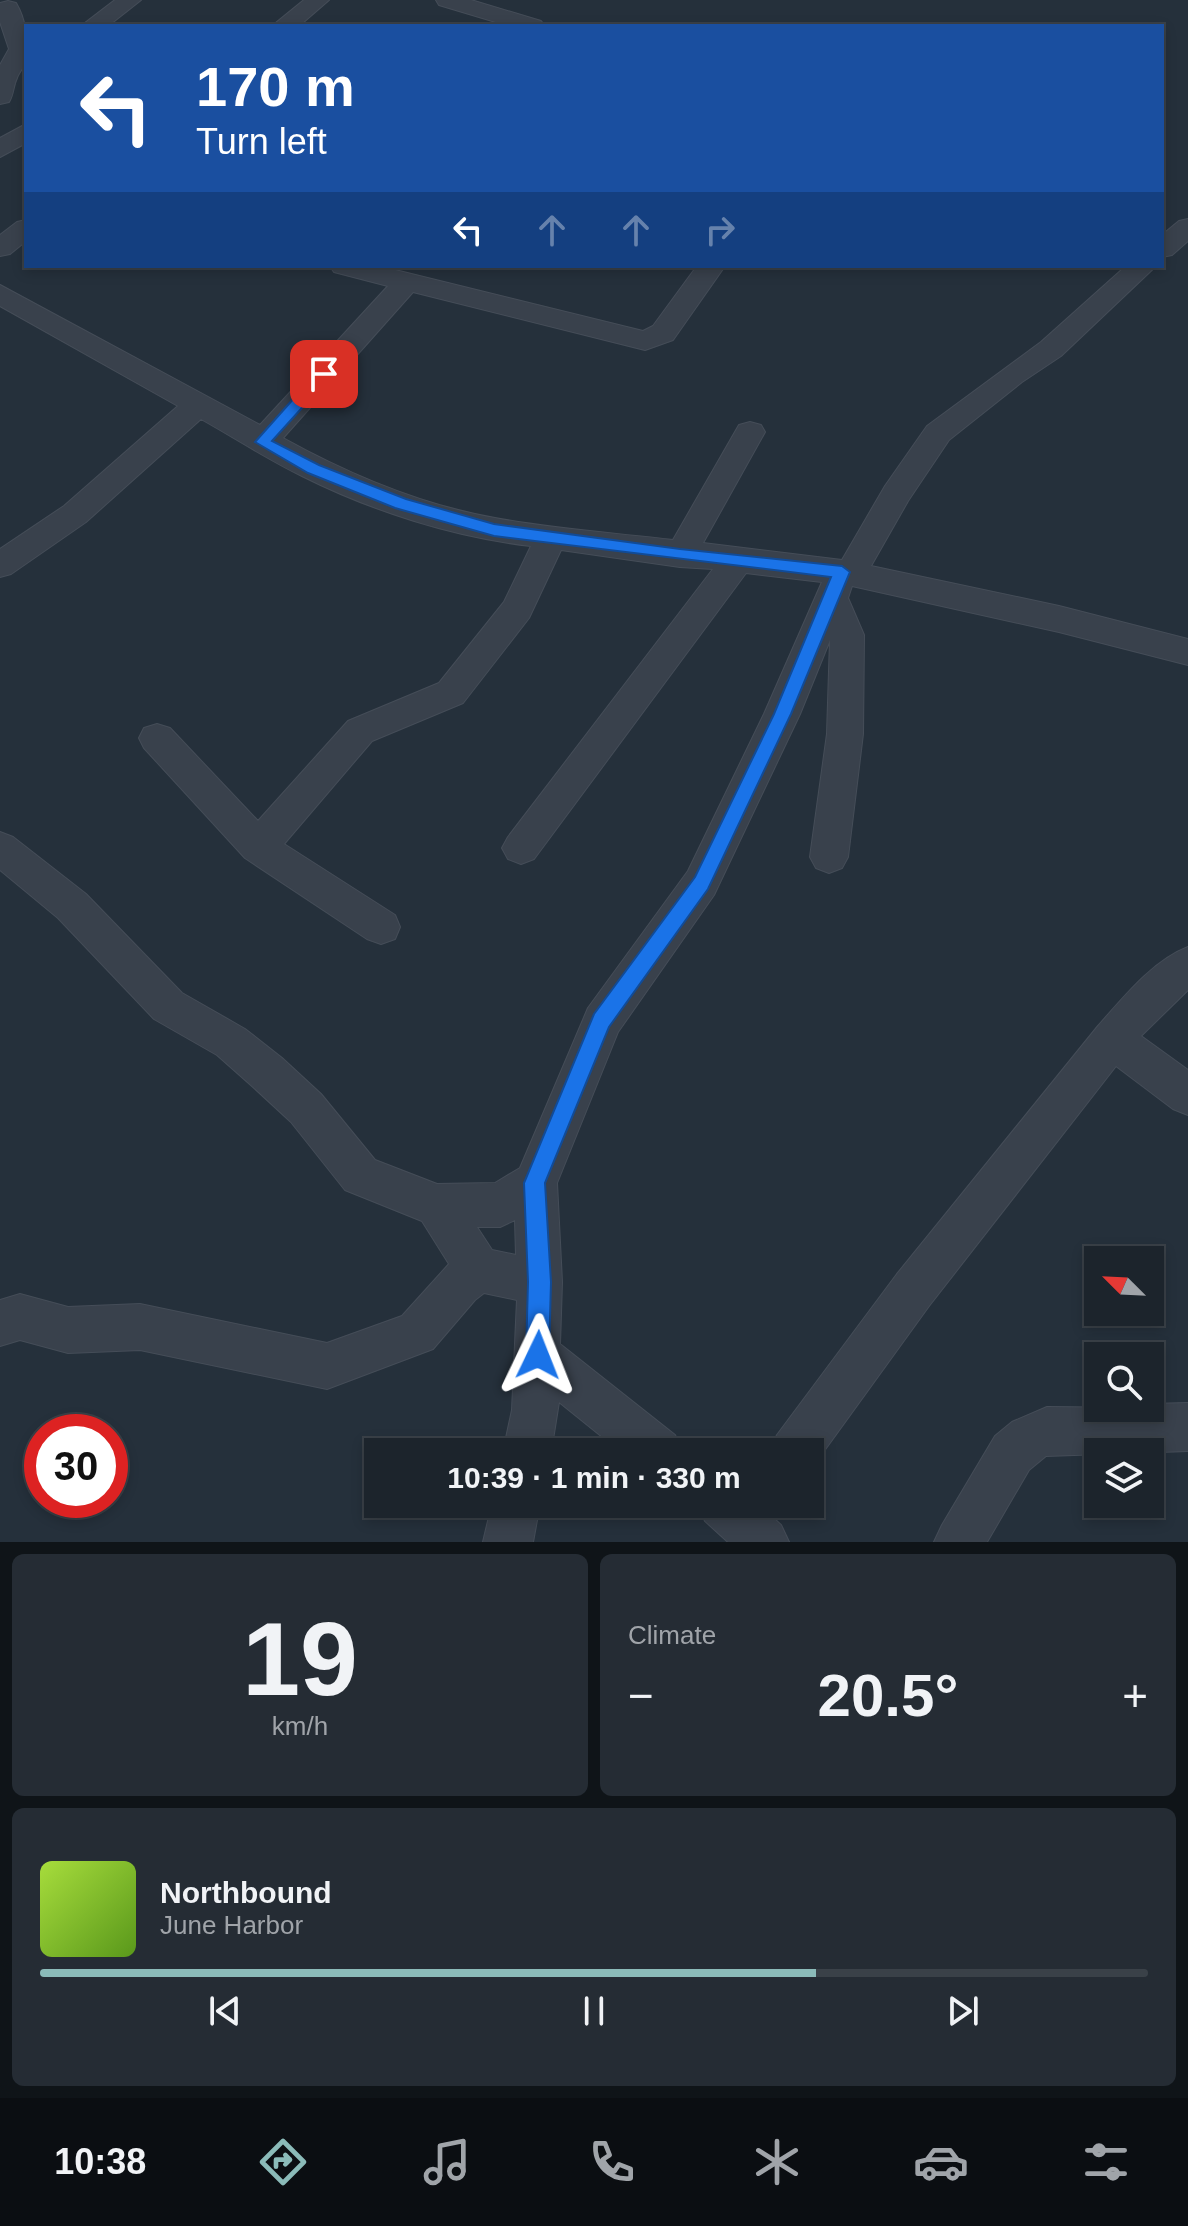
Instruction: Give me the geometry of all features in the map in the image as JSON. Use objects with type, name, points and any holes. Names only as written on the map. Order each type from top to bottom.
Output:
[{"type":"street","points":[[96,24],[130,0]]},
{"type":"street","points":[[290,22],[318,0]]},
{"type":"street","points":[[447,0],[526,24]]},
{"type":"street","points":[[0,97],[4,79],[21,49],[10,16]]},
{"type":"street","points":[[0,149],[24,133]]},
{"type":"street","points":[[1164,247],[1188,227]]},
{"type":"street","points":[[0,248],[24,230]]},
{"type":"street","points":[[351,268],[645,341],[663,333],[710,268]]},
{"type":"street","points":[[530,1438],[535,1410],[540,1282],[535,1183],[602,1021],[701,883],[841,582],[938,433],[1012,375],[1051,349],[1140,268]]},
{"type":"street","points":[[262,442],[406,283]]},
{"type":"street","points":[[0,294],[262,442],[314,469],[401,504],[494,530],[738,560],[841,582],[1059,619],[1188,652]]},
{"type":"street","points":[[0,565],[75,514],[199,404]]},
{"type":"street","points":[[680,555],[750,432]]},
{"type":"street","points":[[258,847],[360,731],[451,693],[517,609],[551,537]]},
{"type":"street","points":[[521,848],[738,560]]},
{"type":"street","points":[[829,857],[845,734],[847,635],[841,582]]},
{"type":"street","points":[[157,738],[258,847],[381,927]]},
{"type":"street","points":[[0,848],[72,906],[168,1006],[231,1042],[267,1072],[306,1108],[360,1175],[437,1206],[500,1205],[535,1183]]},
{"type":"street","points":[[804,1438],[913,1290],[1112,1039],[1142,1005],[1188,965]]},
{"type":"street","points":[[1112,1039],[1188,1095]]},
{"type":"street","points":[[437,1206],[479,1270],[540,1282]]},
{"type":"street","points":[[0,1323],[20,1317],[68,1330],[140,1327],[327,1366],[417,1333],[459,1284],[479,1270]]},
{"type":"street","points":[[538,1355],[641,1438]]},
{"type":"street","points":[[959,1542],[1012,1453],[1029,1439],[1047,1431],[1188,1427]]},
{"type":"street","points":[[508,1542],[513,1518]]},
{"type":"route","points":[[324,374],[262,442],[314,469],[401,504],[494,530],[680,555],[842,572],[782,714],[701,883],[602,1021],[535,1183],[540,1282],[538,1355]]}]
